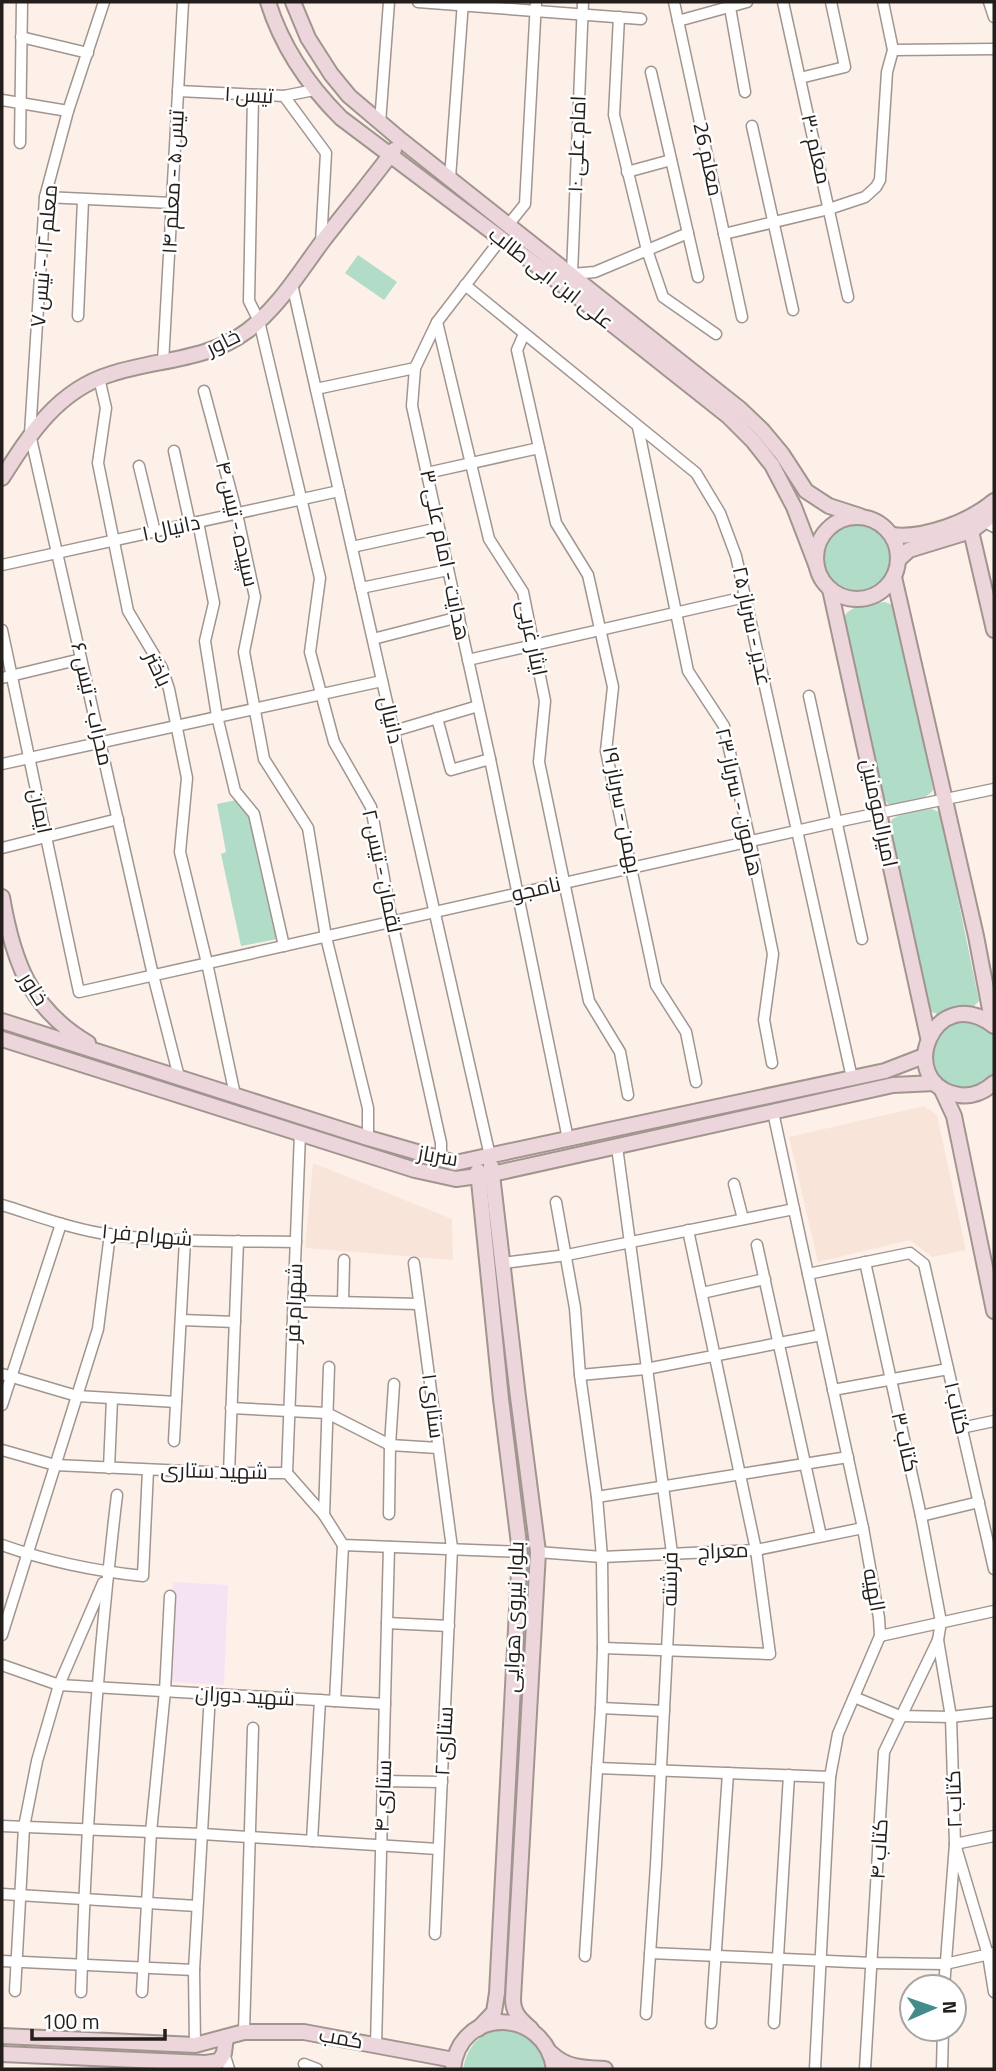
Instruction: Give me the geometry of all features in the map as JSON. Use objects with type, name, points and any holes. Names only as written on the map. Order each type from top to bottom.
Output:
[{"type":"street","points":[[20,143],[22,2]]},
{"type":"street","name":"معلم ۱۲ - تیس ۷","points":[[30,434],[45,197],[68,111],[104,2]]},
{"type":"street","name":"تیس ۵ - معلم ۱۴","points":[[163,363],[183,2]]},
{"type":"street","name":"علی ابن ابی طالب","points":[[268,2],[289,51],[314,90],[341,118],[501,239],[568,280],[740,409],[782,454],[806,491],[829,506],[860,516]]},
{"type":"street","name":"علی ابن ابی طالب","points":[[293,2],[308,38],[349,96],[509,224],[568,280],[728,416],[753,441],[772,466],[794,507],[817,567]]},
{"type":"street","points":[[380,122],[389,2]]},
{"type":"street","points":[[418,2],[535,6],[582,14],[641,19]]},
{"type":"street","name":"امام علی ۱۰","points":[[568,280],[583,2]]},
{"type":"street","name":"معلم 26","points":[[674,2],[742,317]]},
{"type":"street","points":[[678,21],[729,4],[747,2]]},
{"type":"street","name":"معلم ۳۰","points":[[783,2],[848,297]]},
{"type":"street","points":[[800,78],[845,66],[831,2]]},
{"type":"street","points":[[724,234],[829,209],[865,197],[880,180],[887,72],[893,50],[883,2]]},
{"type":"street","points":[[989,2],[994,17]]},
{"type":"street","points":[[450,178],[463,3]]},
{"type":"street","points":[[729,4],[745,92]]},
{"type":"street","points":[[509,224],[525,204],[535,6]]},
{"type":"street","points":[[619,17],[614,115],[648,250],[663,296],[716,334]]},
{"type":"street","points":[[21,37],[88,53]]},
{"type":"street","points":[[893,50],[994,49]]},
{"type":"street","points":[[651,72],[698,277]]},
{"type":"street","points":[[284,96],[314,90]]},
{"type":"street","name":"تیس ۱","points":[[178,91],[284,96],[326,153],[321,244]]},
{"type":"street","name":"لقمان - تیس ۲","points":[[253,96],[249,301],[259,321],[320,578],[310,653],[334,743],[371,807],[392,922],[441,1143],[441,1161]]},
{"type":"street","points":[[2,100],[68,111]]},
{"type":"street","points":[[752,125],[793,310]]},
{"type":"street","name":"خاور","points":[[2,478],[30,434],[67,396],[112,373],[216,349],[246,332],[259,321],[292,284],[401,140]]},
{"type":"street","points":[[627,172],[671,160]]},
{"type":"street","points":[[45,197],[172,203]]},
{"type":"street","points":[[79,316],[83,200]]},
{"type":"street","points":[[568,280],[595,272],[688,233]]},
{"type":"street","name":"هدایت - امام علی ۳","points":[[501,239],[437,322],[415,368],[412,406],[490,759],[568,1139]]},
{"type":"street","name":"دانیال","points":[[292,284],[435,912],[483,1157]]},
{"type":"street","name":"غدیر - سرباز ۲۵","points":[[465,285],[696,473],[720,513],[737,556],[852,1078]]},
{"type":"street","name":"ایثار غربی","points":[[437,322],[489,539],[523,592],[545,701],[539,762],[589,1001],[620,1052],[628,1095]]},
{"type":"street","name":"بهمن - سرباز ۱۹","points":[[524,334],[517,350],[556,523],[588,575],[613,687],[606,751],[656,985],[686,1032],[696,1082]]},
{"type":"street","points":[[316,389],[415,368]]},
{"type":"street","name":"باختر","points":[[99,379],[106,408],[98,463],[128,611],[162,668],[169,689],[187,778],[180,852],[235,1095]]},
{"type":"street","name":"سپیده - تیس ۴","points":[[204,391],[237,514],[255,597],[244,652],[264,759],[308,828],[326,937],[368,1108],[368,1138]]},
{"type":"street","name":"هامون - سرباز ۲۳","points":[[638,426],[688,671],[724,726],[750,842],[773,954],[764,1020],[772,1063]]},
{"type":"street","name":"محراب - تیس ۶","points":[[30,434],[153,975],[179,1077]]},
{"type":"street","points":[[427,473],[539,448]]},
{"type":"street","points":[[174,451],[214,603],[205,641],[217,716],[235,791],[254,814],[284,946]]},
{"type":"street","points":[[139,466],[155,531]]},
{"type":"street","name":"دانیال ۱","points":[[2,565],[340,491]]},
{"type":"street","points":[[899,559],[909,550],[971,531],[988,519],[994,501]]},
{"type":"street","points":[[860,516],[873,519],[892,535],[899,559],[894,577],[886,588],[866,598],[847,598],[830,589],[822,579],[816,555],[819,542],[826,531],[836,523],[847,517],[860,516]]},
{"type":"street","points":[[892,535],[918,534],[963,522],[988,519]]},
{"type":"street","points":[[352,547],[439,528]]},
{"type":"street","points":[[971,531],[994,630]]},
{"type":"street","points":[[361,587],[448,570]]},
{"type":"street","points":[[894,577],[994,1026]]},
{"type":"street","name":"امیرالمومنین","points":[[830,589],[928,1037]]},
{"type":"street","points":[[468,660],[745,597]]},
{"type":"street","points":[[373,639],[459,617]]},
{"type":"street","name":"ایمان","points":[[2,630],[7,678],[29,758],[79,992]]},
{"type":"street","points":[[7,678],[81,659]]},
{"type":"street","points":[[2,764],[382,681]]},
{"type":"street","points":[[809,696],[862,939]]},
{"type":"street","points":[[394,730],[478,706]]},
{"type":"street","points":[[437,718],[451,770],[490,759]]},
{"type":"street","name":"نامجو","points":[[79,992],[879,812],[994,789]]},
{"type":"street","points":[[2,848],[118,820]]},
{"type":"street","name":"خاور","points":[[2,897],[9,934],[29,988],[61,1026],[107,1054]]},
{"type":"street","points":[[34,1032],[45,1031],[50,1027],[47,1010]]},
{"type":"street","points":[[994,1026],[969,1014],[945,1019],[928,1037],[924,1056],[930,1075],[954,1116],[994,1311]]},
{"type":"street","name":"سرباز","points":[[2,1021],[441,1161],[455,1163],[885,1071],[924,1056]]},
{"type":"street","name":"سرباز","points":[[2,1039],[435,1175],[456,1179],[485,1176],[893,1085],[938,1085],[952,1094],[964,1096],[976,1094],[994,1083]]},
{"type":"street","points":[[769,1095],[773,1112]]},
{"type":"street","name":"الهیه","points":[[773,1112],[880,1618],[880,1636],[838,1734],[830,1777],[815,2069]]},
{"type":"street","points":[[300,1133],[306,1118]]},
{"type":"street","name":"شهرام فر","points":[[287,1473],[300,1133]]},
{"type":"street","name":"فرشته","points":[[617,1146],[672,1553],[646,2014]]},
{"type":"street","points":[[483,1157],[485,1176]]},
{"type":"street","name":"بلوار نیروی هوایی","points":[[485,1176],[503,1263],[538,1552],[513,2008]]},
{"type":"street","name":"بلوار نیروی هوایی","points":[[485,1176],[501,1399],[520,1552],[496,2004]]},
{"type":"street","points":[[734,1184],[743,1219]]},
{"type":"street","points":[[556,1202],[575,1308],[580,1375],[597,1497],[602,1557],[601,1708],[585,1956]]},
{"type":"street","name":"شهرام فر ۱","points":[[2,1205],[61,1224],[110,1234],[185,1240],[296,1242]]},
{"type":"street","points":[[503,1263],[566,1255],[794,1209]]},
{"type":"street","points":[[2,1405],[7,1375],[61,1224]]},
{"type":"street","points":[[603,1648],[770,1654],[756,1550],[688,1230]]},
{"type":"street","points":[[2,1635],[98,1329],[110,1234]]},
{"type":"street","points":[[174,1441],[185,1240]]},
{"type":"street","points":[[229,1473],[238,1241]]},
{"type":"street","points":[[757,1245],[821,1536]]},
{"type":"street","name":"کتاب ۱","points":[[865,1262],[910,1253],[924,1264],[994,1569]]},
{"type":"street","points":[[343,1302],[344,1260]]},
{"type":"street","points":[[808,1273],[865,1262]]},
{"type":"street","name":"کتاب ۳","points":[[865,1262],[921,1516],[941,1622]]},
{"type":"street","name":"ستاری ۱","points":[[414,1263],[452,1548]]},
{"type":"street","points":[[702,1293],[765,1279]]},
{"type":"street","points":[[294,1301],[419,1304]]},
{"type":"street","points":[[181,1320],[235,1322]]},
{"type":"street","points":[[580,1375],[646,1369],[821,1335]]},
{"type":"street","points":[[324,1516],[329,1367]]},
{"type":"street","points":[[833,1390],[948,1370]]},
{"type":"street","points":[[7,1375],[77,1396],[176,1402]]},
{"type":"street","points":[[389,1514],[394,1384]]},
{"type":"street","points":[[501,1399],[518,1396]]},
{"type":"street","points":[[109,1468],[113,1399]]},
{"type":"street","points":[[232,1408],[327,1413],[390,1445],[438,1448]]},
{"type":"street","points":[[961,1428],[994,1420]]},
{"type":"street","name":"شهید ستاری","points":[[2,1450],[55,1465],[287,1473],[324,1516],[343,1545]]},
{"type":"street","points":[[597,1497],[848,1457]]},
{"type":"street","points":[[2,1545],[27,1554],[107,1573],[143,1576],[148,1470]]},
{"type":"street","points":[[81,1992],[98,1687],[107,1573],[117,1496]]},
{"type":"street","points":[[921,1516],[979,1502]]},
{"type":"street","name":"معراج","points":[[538,1552],[602,1557],[756,1550],[863,1528]]},
{"type":"street","points":[[335,1701],[343,1545],[538,1552]]},
{"type":"street","name":"ستاری ۴","points":[[376,2045],[389,1547]]},
{"type":"street","name":"ستاری ۲","points":[[435,1934],[452,1548]]},
{"type":"street","points":[[15,1991],[24,1827],[37,1761],[60,1685],[107,1573]]},
{"type":"street","points":[[142,1992],[150,1832],[165,1691],[170,1596]]},
{"type":"street","points":[[880,1636],[994,1611]]},
{"type":"street","points":[[937,1640],[941,1622]]},
{"type":"street","points":[[387,1623],[449,1626]]},
{"type":"street","name":"کتاب ۴","points":[[865,2069],[884,1752],[937,1640]]},
{"type":"street","name":"کتاب ۲","points":[[937,1640],[951,1717],[955,1844],[991,1954],[994,1992]]},
{"type":"street","name":"شهید دوران","points":[[2,1665],[60,1685],[385,1704]]},
{"type":"street","points":[[195,2045],[194,1970],[210,1694]]},
{"type":"street","points":[[854,1697],[900,1716],[951,1717],[994,1712]]},
{"type":"street","points":[[312,1841],[320,1700]]},
{"type":"street","points":[[601,1708],[664,1711]]},
{"type":"street","points":[[244,2032],[253,1728]]},
{"type":"street","points":[[597,1768],[830,1777]]},
{"type":"street","points":[[711,2023],[729,1773]]},
{"type":"street","points":[[774,2024],[789,1775]]},
{"type":"street","points":[[383,1781],[442,1782]]},
{"type":"street","points":[[2,1826],[202,1834],[438,1849]]},
{"type":"street","points":[[945,1973],[955,1844],[994,1836]]},
{"type":"street","points":[[2,1894],[197,1906]]},
{"type":"street","points":[[650,1953],[945,1964],[991,1954]]},
{"type":"street","points":[[2,1961],[194,1970]]},
{"type":"street","points":[[496,2004],[498,2011],[505,2015],[513,2008],[517,2016],[542,2039],[561,2062],[605,2069]]},
{"type":"street","points":[[454,2065],[459,2048],[490,2017],[496,2004]]},
{"type":"street","points":[[478,2029],[503,2021],[531,2029]]},
{"type":"street","name":"کمب","points":[[2,2036],[195,2045],[244,2032],[304,2032],[376,2045],[454,2065]]},
{"type":"street","points":[[226,2037],[225,2053],[229,2069]]},
{"type":"street","points":[[48,2069],[48,2066],[61,2062],[74,2040]]},
{"type":"street","points":[[942,2069],[943,2043]]},
{"type":"street","points":[[2,2054],[61,2062],[161,2065],[219,2061],[225,2053]]},
{"type":"street","points":[[551,2053],[554,2069]]},
{"type":"street","points":[[304,2064],[317,2069]]},
{"type":"shaded area","points":[[924,1106],[937,1115],[966,1250],[932,1257],[910,1240],[818,1262],[789,1137]]},
{"type":"shaded area","points":[[313,1163],[452,1219],[453,1260],[305,1248]]},
{"type":"shaded area","points":[[173,1582],[228,1585],[224,1685],[174,1682],[169,1678]]},
{"type":"green space","points":[[358,255],[397,282],[384,300],[345,273]]},
{"type":"green space","points":[[858,522],[883,532],[893,557],[883,582],[858,592],[833,582],[823,557],[833,532]]},
{"type":"green space","points":[[885,602],[895,606],[897,611],[933,790],[918,800],[893,804],[888,804],[881,795],[844,617],[856,607]]},
{"type":"green space","points":[[246,798],[278,939],[241,946],[221,854],[226,852],[217,804]]},
{"type":"green space","points":[[932,809],[939,812],[942,821],[979,1001],[974,1006],[940,1015],[929,1011],[888,825],[902,814]]},
{"type":"green space","points":[[963,1019],[987,1026],[994,1034],[994,1077],[975,1091],[943,1084],[930,1064],[933,1040],[951,1022]]},
{"type":"green space","points":[[499,2028],[530,2033],[553,2069],[463,2069],[467,2054],[475,2043],[485,2034]]}]
